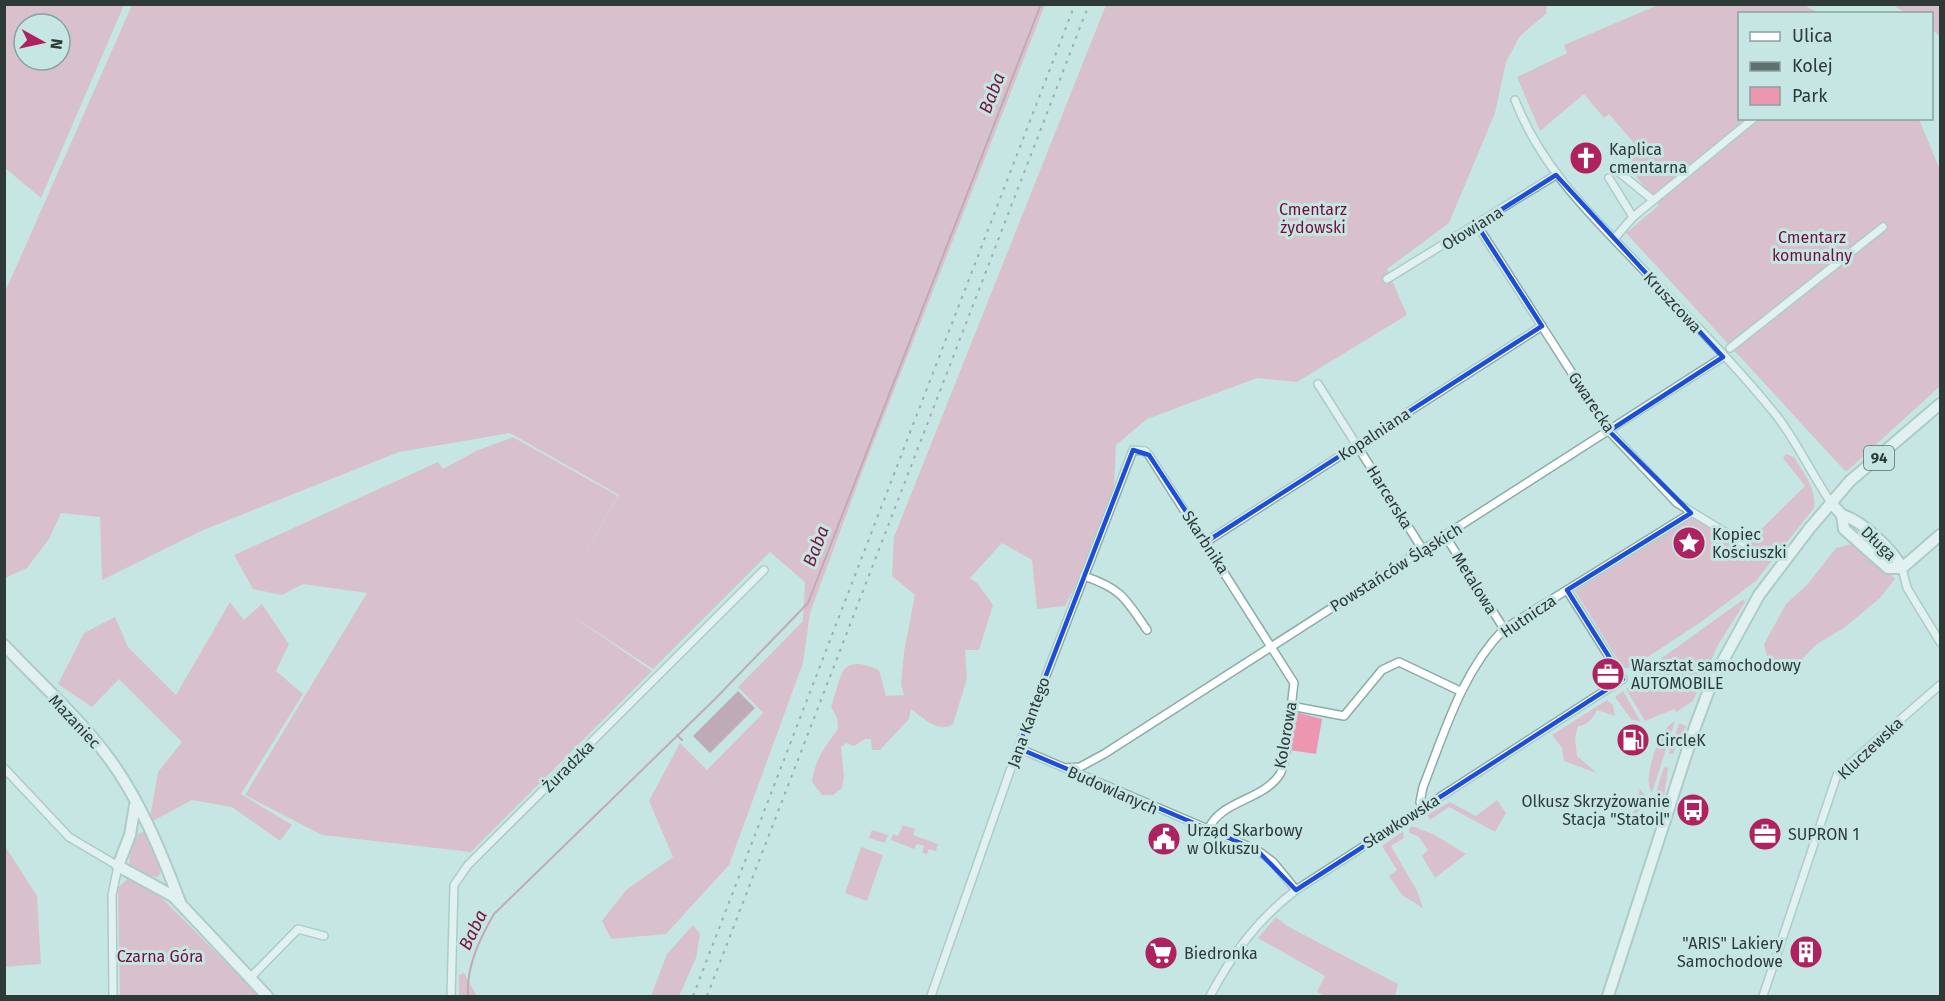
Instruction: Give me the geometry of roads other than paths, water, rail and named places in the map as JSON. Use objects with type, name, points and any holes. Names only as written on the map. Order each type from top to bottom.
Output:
[{"type":"street","name":"Kruszcowa","points":[[1515,100],[1530,134],[1556,175],[1583,209],[1614,239],[1781,422],[1832,504]]},
{"type":"street","points":[[1614,239],[1633,217],[1752,120]]},
{"type":"street","points":[[1615,169],[1653,200]]},
{"type":"street","name":"Ołowiana","points":[[1388,279],[1556,175]]},
{"type":"street","points":[[1609,178],[1633,217]]},
{"type":"street","name":"Gwarecka","points":[[1478,225],[1609,431],[1677,503],[1690,513],[1743,543]]},
{"type":"street","points":[[1730,348],[1883,226]]},
{"type":"street","name":"Kopalniana","points":[[1206,542],[1542,326]]},
{"type":"street","name":"Powstańców Śląskich","points":[[1065,768],[1080,767],[1090,762],[1446,537],[1723,357]]},
{"type":"street","name":"Harcerska","points":[[1318,384],[1423,550]]},
{"type":"street","name":"94","points":[[1608,996],[1695,727],[1713,679],[1759,595],[1809,529],[1851,481],[1854,481],[1941,404]]},
{"type":"street","name":"Skarbnika","points":[[1132,450],[1145,451],[1149,455],[1272,645]]},
{"type":"street","name":"Jana Kantego","points":[[934,996],[1018,748],[1132,450]]},
{"type":"street","points":[[1832,504],[1842,515],[1844,529],[1877,560],[1888,568],[1902,568],[1907,588],[1941,642]]},
{"type":"street","name":"Hutnicza","points":[[1422,808],[1420,802],[1423,788],[1460,691],[1491,642],[1504,628],[1690,513]]},
{"type":"street","name":"Długa","points":[[1842,515],[1853,518],[1896,555],[1902,568],[1941,535]]},
{"type":"street","name":"Metalowa","points":[[1446,537],[1504,628]]},
{"type":"street","name":"Żuradzka","points":[[451,996],[454,885],[464,872],[764,570]]},
{"type":"street","points":[[1084,576],[1104,583],[1121,594],[1147,630]]},
{"type":"street","name":"Sławkowska","points":[[1210,996],[1238,946],[1255,925],[1296,890],[1623,679],[1567,590]]},
{"type":"street","name":"Mazaniec","points":[[4,645],[107,755],[152,836],[180,902]]},
{"type":"street","name":"Kolorowa","points":[[1208,830],[1216,816],[1268,786],[1280,774],[1293,683],[1272,645]]},
{"type":"street","points":[[1290,706],[1344,716],[1382,670],[1399,662],[1460,691]]},
{"type":"street","name":"Kluczewska","points":[[1763,996],[1837,775],[1941,685]]},
{"type":"street","name":"Budowlanych","points":[[1018,748],[1265,855],[1296,890]]},
{"type":"street","points":[[4,768],[69,837],[167,891],[180,902],[267,996]]},
{"type":"street","points":[[113,996],[112,895],[118,866],[130,835],[135,804]]},
{"type":"street","points":[[130,835],[142,829],[152,836]]},
{"type":"street","points":[[148,881],[161,879],[167,868]]},
{"type":"street","points":[[250,978],[298,929],[324,936]]},
{"type":"waterway","name":"Baba","points":[[468,996],[472,964],[479,943],[494,914],[714,700],[808,603],[1041,4]]},
{"type":"waterway","name":"Baba","points":[[677,735],[682,740]]},
{"type":"railway","points":[[693,996],[1075,4]]},
{"type":"railway","points":[[707,996],[1089,4]]},
{"type":"place","name":"Kaplica cmentarna","points":[[1586,158]]},
{"type":"place","name":"Kopiec Kościuszki","points":[[1689,543]]},
{"type":"place","name":"Warsztat samochodowy AUTOMOBILE","points":[[1608,674]]},
{"type":"place","name":"CircleK","points":[[1633,740]]},
{"type":"place","name":"Olkusz Skrzyżowanie Stacja \"Statoil\"","points":[[1693,810]]},
{"type":"place","name":"SUPRON 1","points":[[1765,834]]},
{"type":"place","name":"Urząd Skarbowy w Olkuszu","points":[[1164,839]]},
{"type":"place","name":"\"ARIS\" Lakiery Samochodowe","points":[[1806,952]]},
{"type":"place","name":"Biedronka","points":[[1161,953]]},
{"type":"park label","name":"Cmentarz żydowski","points":[[1313,218]]},
{"type":"park label","name":"Cmentarz komunalny","points":[[1812,246]]},
{"type":"park label","name":"Czarna Góra","points":[[160,956]]}]
